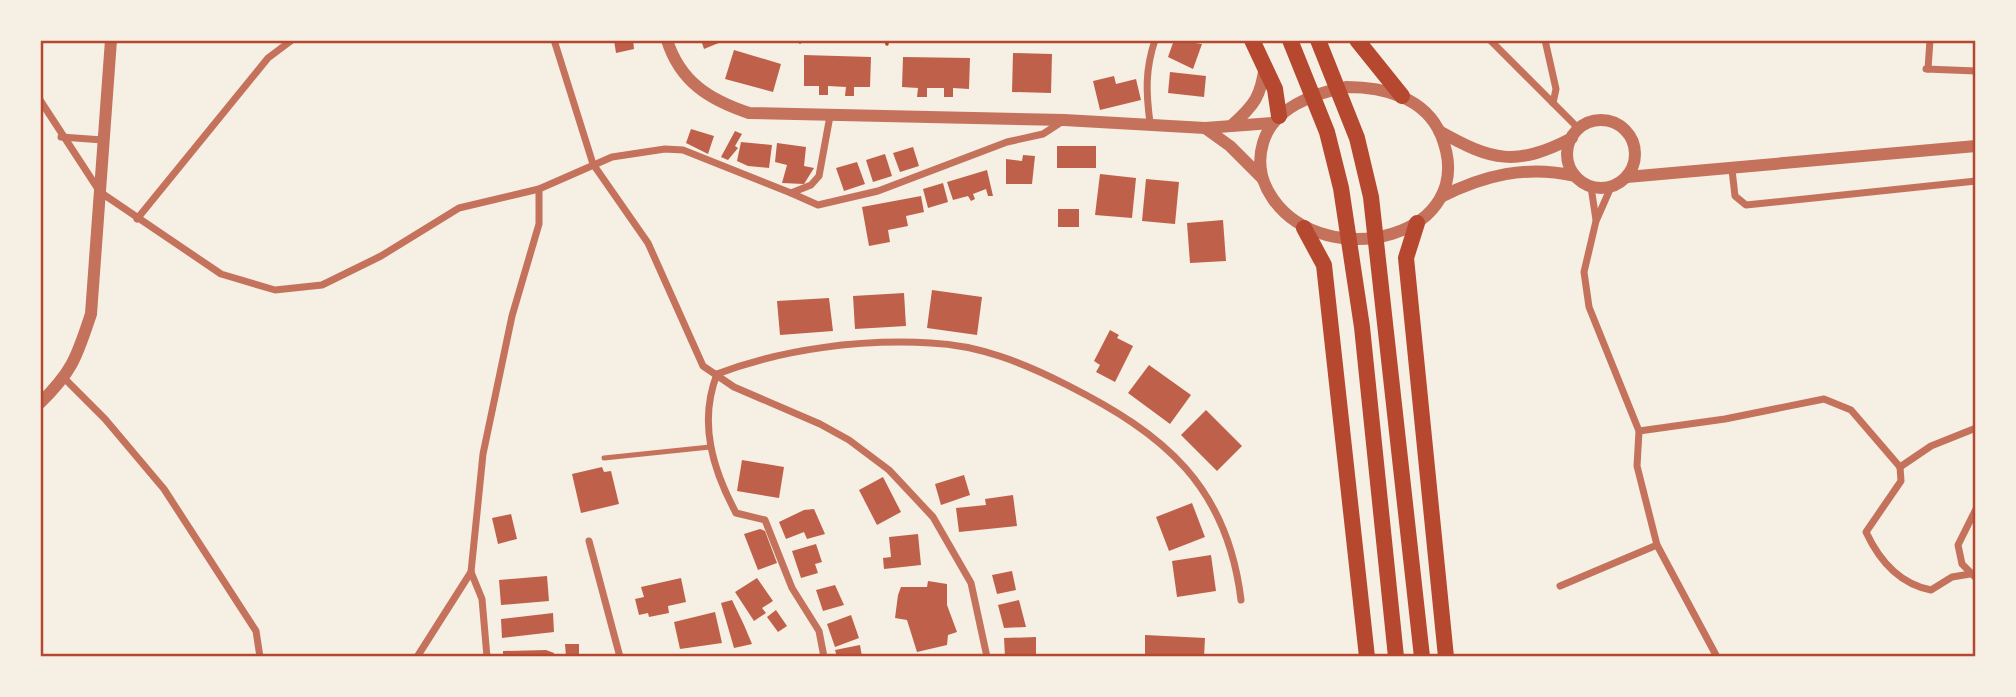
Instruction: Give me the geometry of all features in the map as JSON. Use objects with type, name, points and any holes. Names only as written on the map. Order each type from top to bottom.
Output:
[{"type":"highway","points":[[1252,40],[1275,89],[1276,120]]},
{"type":"highway","points":[[1290,40],[1327,132],[1341,188],[1362,327],[1396,657]]},
{"type":"highway","points":[[1318,40],[1357,138],[1371,197],[1387,322],[1422,657]]},
{"type":"highway","points":[[1357,40],[1402,96]]},
{"type":"highway","points":[[1417,223],[1406,258],[1446,657]]},
{"type":"highway","points":[[1304,228],[1324,265],[1367,657]]},
{"type":"street","points":[[40,403],[65,379],[91,314],[111,40]]},
{"type":"street","points":[[137,219],[268,58],[292,40]]},
{"type":"street","points":[[554,40],[593,164],[648,243],[703,366],[734,387],[840,434],[889,470],[933,516],[971,583],[987,657]]},
{"type":"street","points":[[667,40],[678,67],[694,87],[719,103],[749,113],[1064,120],[1205,128],[1276,120]]},
{"type":"street","points":[[1150,123],[1146,88],[1147,64],[1156,40]]},
{"type":"street","points":[[1490,40],[1553,103],[1575,133]]},
{"type":"street","points":[[1545,40],[1555,78],[1553,103]]},
{"type":"street","points":[[1930,40],[1927,69],[1976,71]]},
{"type":"street","points":[[1231,126],[1246,114],[1262,90],[1265,64]]},
{"type":"street","points":[[1262,178],[1261,150],[1276,120],[1299,103],[1329,90],[1372,88],[1402,96],[1430,118],[1439,131],[1448,162],[1441,197]]},
{"type":"street","points":[[40,100],[61,137],[100,192],[221,274],[275,290],[322,285],[381,256],[459,208],[539,189],[612,157],[665,149],[683,150],[818,205],[878,191],[1007,142],[1043,134],[1064,120]]},
{"type":"street","points":[[791,193],[811,185],[819,176],[830,116]]},
{"type":"street","points":[[1439,131],[1475,151],[1505,157],[1547,150],[1598,121],[1618,125],[1632,140],[1634,161],[1627,177]]},
{"type":"street","points":[[1205,128],[1230,146],[1262,178],[1279,208],[1304,228],[1332,238],[1363,239],[1395,234],[1417,223],[1441,197],[1474,180],[1496,174],[1539,170],[1575,176],[1591,187],[1611,187],[1627,177],[1731,170],[1976,146]]},
{"type":"street","points":[[1575,133],[1567,158],[1575,176]]},
{"type":"street","points":[[61,137],[103,140]]},
{"type":"street","points":[[1634,161],[1659,175]]},
{"type":"street","points":[[1731,170],[1735,196],[1746,205],[1976,181]]},
{"type":"street","points":[[1591,187],[1596,221]]},
{"type":"street","points":[[1611,187],[1596,221],[1584,272],[1589,307],[1639,431],[1637,466],[1657,545],[1717,657]]},
{"type":"street","points":[[417,657],[471,572],[483,454],[512,316],[539,224],[539,189]]},
{"type":"street","points":[[824,657],[819,631],[792,588],[765,520],[736,513],[717,478],[710,446],[710,393],[718,374],[754,360],[843,346],[932,342],[985,351],[1034,369],[1114,409],[1155,437],[1186,466],[1210,502],[1226,535],[1241,600]]},
{"type":"street","points":[[65,379],[105,419],[164,489],[256,631],[260,657]]},
{"type":"street","points":[[1639,431],[1726,419],[1824,399],[1851,410],[1900,467],[1902,481],[1867,531],[1878,556],[1912,586],[1931,590],[1952,577],[1962,564]]},
{"type":"street","points":[[1900,467],[1931,446],[1976,428]]},
{"type":"street","points":[[1973,576],[1962,564],[1958,545],[1976,509]]},
{"type":"street","points":[[589,541],[620,657]]},
{"type":"street","points":[[1560,586],[1657,545]]},
{"type":"street","points":[[471,572],[482,599],[487,657]]},
{"type":"street","points":[[1952,577],[1973,576]]},
{"type":"lane","points":[[604,458],[710,446]]},
{"type":"building","points":[[614,40],[633,40],[634,49],[616,53]]},
{"type":"building","points":[[701,40],[726,40],[704,49]]},
{"type":"building","points":[[1174,40],[1202,44],[1193,69],[1168,57]]},
{"type":"building","points":[[734,50],[781,64],[773,92],[725,79]]},
{"type":"building","points":[[1013,53],[1052,54],[1051,93],[1012,92]]},
{"type":"building","points":[[804,55],[871,57],[870,87],[854,87],[854,96],[845,96],[846,87],[828,86],[828,95],[819,95],[819,86],[804,86]]},
{"type":"building","points":[[903,57],[970,58],[969,89],[953,88],[953,97],[944,97],[944,88],[927,88],[927,97],[917,97],[918,88],[902,87]]},
{"type":"building","points":[[1170,72],[1206,76],[1204,97],[1168,93]]},
{"type":"building","points":[[1114,76],[1116,84],[1136,79],[1141,100],[1100,110],[1093,81]]},
{"type":"building","points":[[691,129],[714,136],[708,154],[686,143]]},
{"type":"building","points":[[735,131],[742,134],[735,146],[738,148],[728,160],[721,157]]},
{"type":"building","points":[[741,142],[772,145],[769,168],[748,166],[737,161]]},
{"type":"building","points":[[777,143],[806,147],[804,166],[814,168],[804,184],[782,183],[787,165],[775,162]]},
{"type":"building","points":[[1057,146],[1096,146],[1096,168],[1057,168]]},
{"type":"building","points":[[913,147],[919,166],[900,172],[893,153]]},
{"type":"building","points":[[885,154],[892,176],[873,182],[866,160]]},
{"type":"building","points":[[1023,155],[1035,156],[1032,184],[1006,184],[1006,159],[1022,161]]},
{"type":"building","points":[[857,162],[865,184],[844,191],[836,168]]},
{"type":"building","points":[[987,170],[993,196],[988,196],[986,189],[973,194],[975,199],[971,201],[968,196],[953,200],[947,182]]},
{"type":"building","points":[[1100,174],[1136,178],[1132,218],[1095,215]]},
{"type":"building","points":[[1146,179],[1179,182],[1175,224],[1142,221]]},
{"type":"building","points":[[943,183],[948,202],[928,208],[923,189]]},
{"type":"building","points":[[921,196],[924,212],[906,216],[908,226],[888,230],[890,242],[869,246],[862,207]]},
{"type":"building","points":[[1058,209],[1079,209],[1079,227],[1058,227]]},
{"type":"building","points":[[1223,220],[1226,261],[1190,263],[1187,223]]},
{"type":"building","points":[[932,290],[982,297],[977,335],[927,328]]},
{"type":"building","points":[[904,293],[906,326],[855,329],[853,296]]},
{"type":"building","points":[[829,298],[833,331],[780,335],[777,301]]},
{"type":"building","points":[[1110,330],[1119,335],[1117,338],[1133,346],[1115,382],[1096,372],[1100,365],[1094,361]]},
{"type":"building","points":[[1149,365],[1191,395],[1170,424],[1128,393]]},
{"type":"building","points":[[1206,410],[1242,446],[1217,471],[1181,435]]},
{"type":"building","points":[[742,460],[784,467],[779,498],[737,491]]},
{"type":"building","points":[[602,467],[604,472],[611,471],[619,504],[581,513],[572,474]]},
{"type":"building","points":[[964,475],[970,495],[941,505],[935,484]]},
{"type":"building","points":[[883,477],[901,512],[877,525],[859,490]]},
{"type":"building","points":[[1013,495],[1017,526],[959,532],[956,508],[986,505],[985,499]]},
{"type":"building","points":[[1192,503],[1205,537],[1169,551],[1156,517]]},
{"type":"building","points":[[814,509],[825,534],[807,539],[804,532],[786,539],[779,522],[804,510]]},
{"type":"building","points":[[511,514],[517,539],[498,544],[492,518]]},
{"type":"building","points":[[760,529],[765,531],[777,563],[758,570],[744,534]]},
{"type":"building","points":[[918,534],[921,565],[884,569],[883,558],[891,557],[889,537]]},
{"type":"building","points":[[816,544],[822,562],[815,564],[818,573],[801,578],[792,551]]},
{"type":"building","points":[[1211,555],[1216,591],[1177,597],[1172,561]]},
{"type":"building","points":[[1012,571],[1016,590],[997,594],[992,575]]},
{"type":"building","points":[[547,576],[549,601],[501,605],[499,580]]},
{"type":"building","points":[[681,578],[686,602],[668,606],[669,613],[649,617],[648,613],[639,615],[635,599],[644,597],[641,587]]},
{"type":"building","points":[[757,578],[773,601],[762,608],[766,613],[754,621],[735,592]]},
{"type":"building","points":[[928,581],[947,584],[947,605],[957,632],[948,635],[947,645],[917,652],[907,620],[895,618],[898,595],[901,587],[927,587]]},
{"type":"building","points":[[835,585],[844,605],[823,611],[816,590]]},
{"type":"building","points":[[732,600],[752,644],[734,648],[721,603]]},
{"type":"building","points":[[1019,600],[1026,627],[1004,628],[998,605]]},
{"type":"building","points":[[776,610],[787,626],[778,632],[767,617]]},
{"type":"building","points":[[715,612],[722,643],[680,649],[674,622]]},
{"type":"building","points":[[553,613],[554,632],[502,638],[501,619]]},
{"type":"building","points":[[851,615],[859,638],[835,647],[827,624]]},
{"type":"building","points":[[1145,635],[1205,638],[1204,657],[1145,657]]},
{"type":"building","points":[[1036,637],[1036,657],[1005,657],[1004,638]]},
{"type":"building","points":[[565,644],[579,644],[579,657],[566,657]]},
{"type":"building","points":[[860,645],[862,657],[837,657],[835,650]]},
{"type":"building","points":[[546,650],[554,653],[554,657],[503,657],[503,651]]}]
